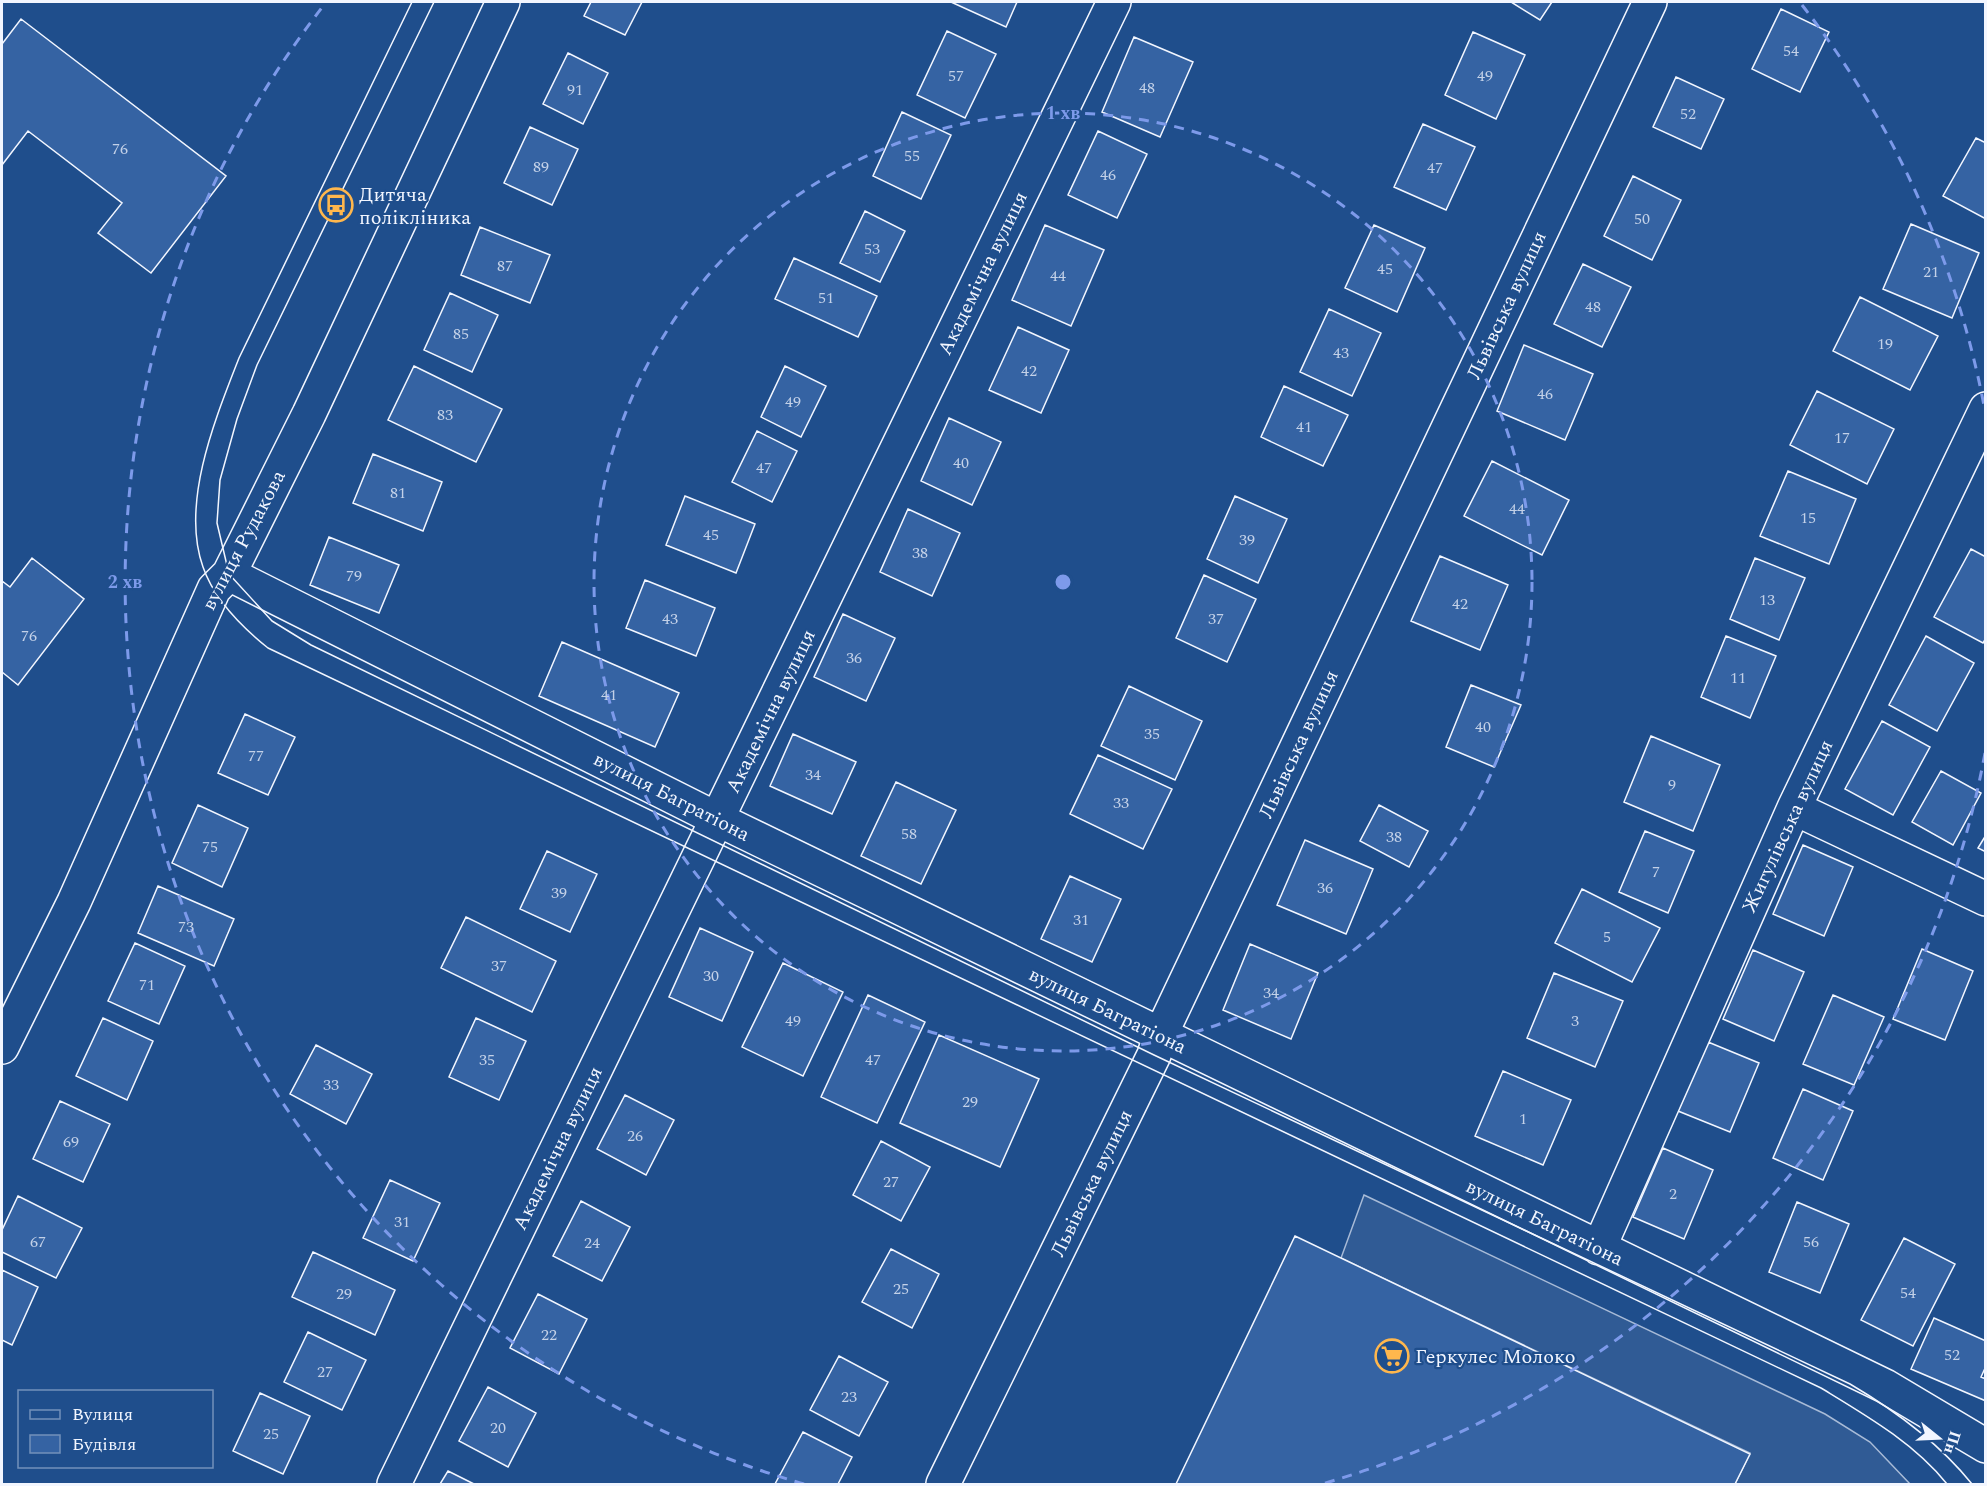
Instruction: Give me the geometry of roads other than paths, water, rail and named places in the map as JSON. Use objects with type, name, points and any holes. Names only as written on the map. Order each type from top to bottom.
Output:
[{"type":"street","name":"вулиця Рудакова","points":[[2,1047],[74,902],[214,589],[230,574],[309,414],[503,2]]},
{"type":"street","name":"Академічна вулиця","points":[[394,1485],[1114,2]]},
{"type":"street","name":"Львівська вулиця","points":[[944,1485],[1154,1055],[1160,1036],[1650,2]]},
{"type":"street","name":"Жигулівська вулиця","points":[[1599,1248],[1794,808],[1986,409]]},
{"type":"street","name":"вулиця Багратіона","points":[[230,574],[717,819],[1885,1386],[1986,1446]]},
{"type":"street","points":[[1794,808],[1986,899]]},
{"type":"tram line","points":[[412,2],[239,358],[211,433],[198,488],[197,542],[203,567],[214,590],[230,612],[249,631],[268,648],[1821,1388],[1905,1443],[1947,1484]]},
{"type":"tram line","points":[[434,2],[257,365],[237,419],[220,480],[217,523],[229,574],[272,621],[311,645],[1154,1055],[1850,1384],[1884,1405],[1931,1441],[1972,1484]]},
{"type":"place","name":"Дитяча полікліника","points":[[336,205]]},
{"type":"place","name":"Геркулес Молоко","points":[[1392,1356]]}]
